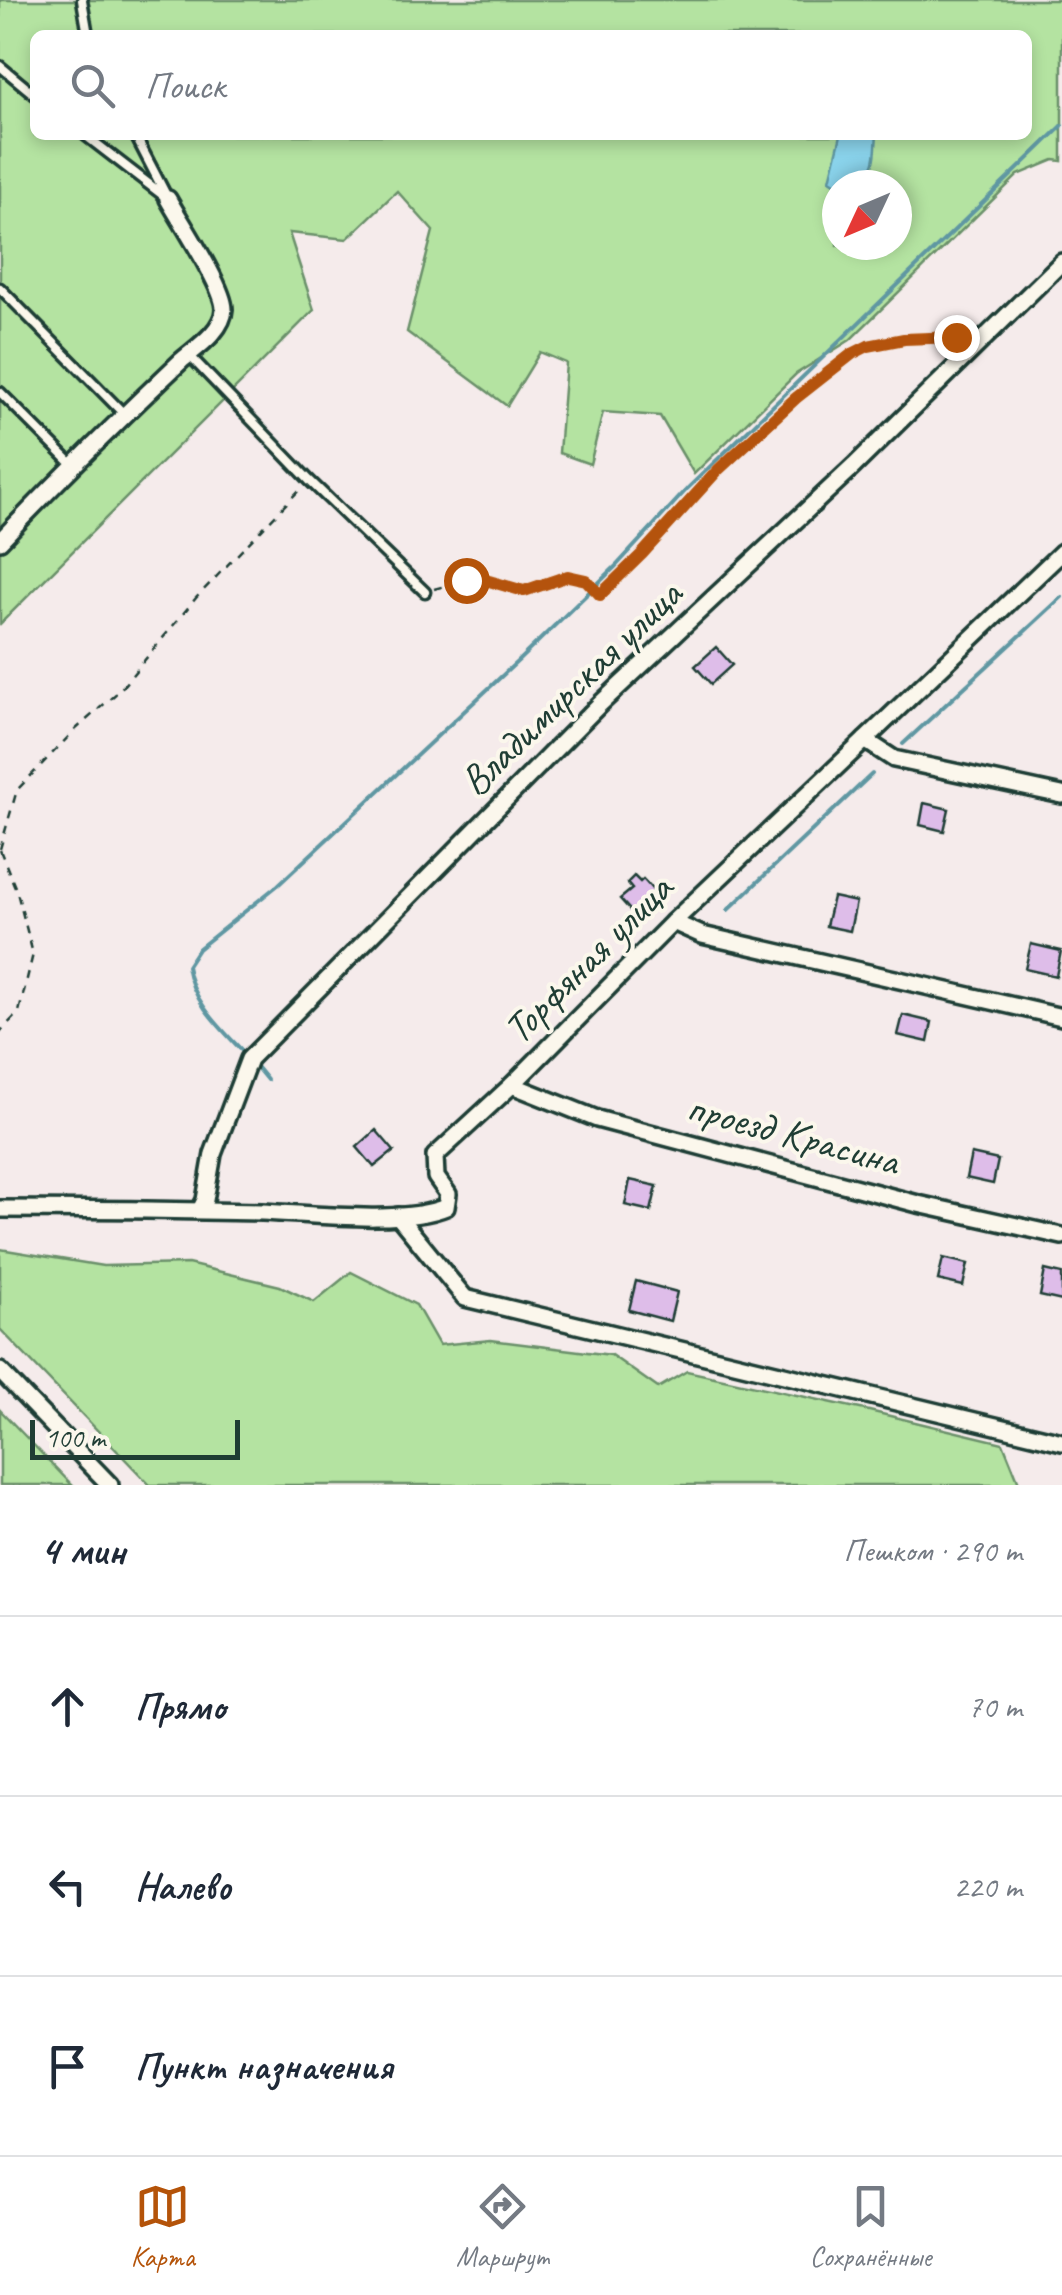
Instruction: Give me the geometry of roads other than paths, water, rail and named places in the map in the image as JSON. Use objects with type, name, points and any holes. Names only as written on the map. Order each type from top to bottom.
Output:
[{"type":"street","points":[[0,541],[72,464],[220,324],[224,307],[216,285],[168,199]]},
{"type":"street","name":"Владимирская улица","points":[[200,1210],[213,1154],[250,1058],[600,704],[854,466],[1062,262]]},
{"type":"street","name":"Торфяная улица","points":[[398,1216],[446,1206],[448,1194],[436,1177],[435,1156],[512,1085],[672,922],[1062,552]]},
{"type":"street","points":[[865,740],[894,759],[1062,795]]},
{"type":"street","points":[[672,922],[702,935],[1062,1017]]},
{"type":"street","name":"проезд Красина","points":[[512,1085],[597,1119],[918,1204],[1062,1236]]},
{"type":"street","points":[[0,1208],[398,1216],[465,1298],[1062,1442]]},
{"type":"street","points":[[0,1370],[110,1485]]},
{"type":"lane","points":[[82,0],[87,30]]},
{"type":"lane","points":[[0,66],[30,90]]},
{"type":"lane","points":[[92,140],[168,199]]},
{"type":"lane","points":[[138,140],[168,199]]},
{"type":"lane","points":[[0,288],[124,414]]},
{"type":"lane","points":[[188,355],[425,592]]},
{"type":"lane","points":[[0,392],[72,464]]},
{"type":"water","points":[[840,140],[877,140],[871,168],[832,170]]},
{"type":"waterway","points":[[247,1056],[195,992],[187,966],[198,949],[278,885],[519,660],[616,566],[688,488],[1062,126]]},
{"type":"waterway","points":[[903,744],[1062,597]]},
{"type":"waterway","points":[[728,910],[872,774]]},
{"type":"waterway","points":[[253,1063],[267,1080]]}]
